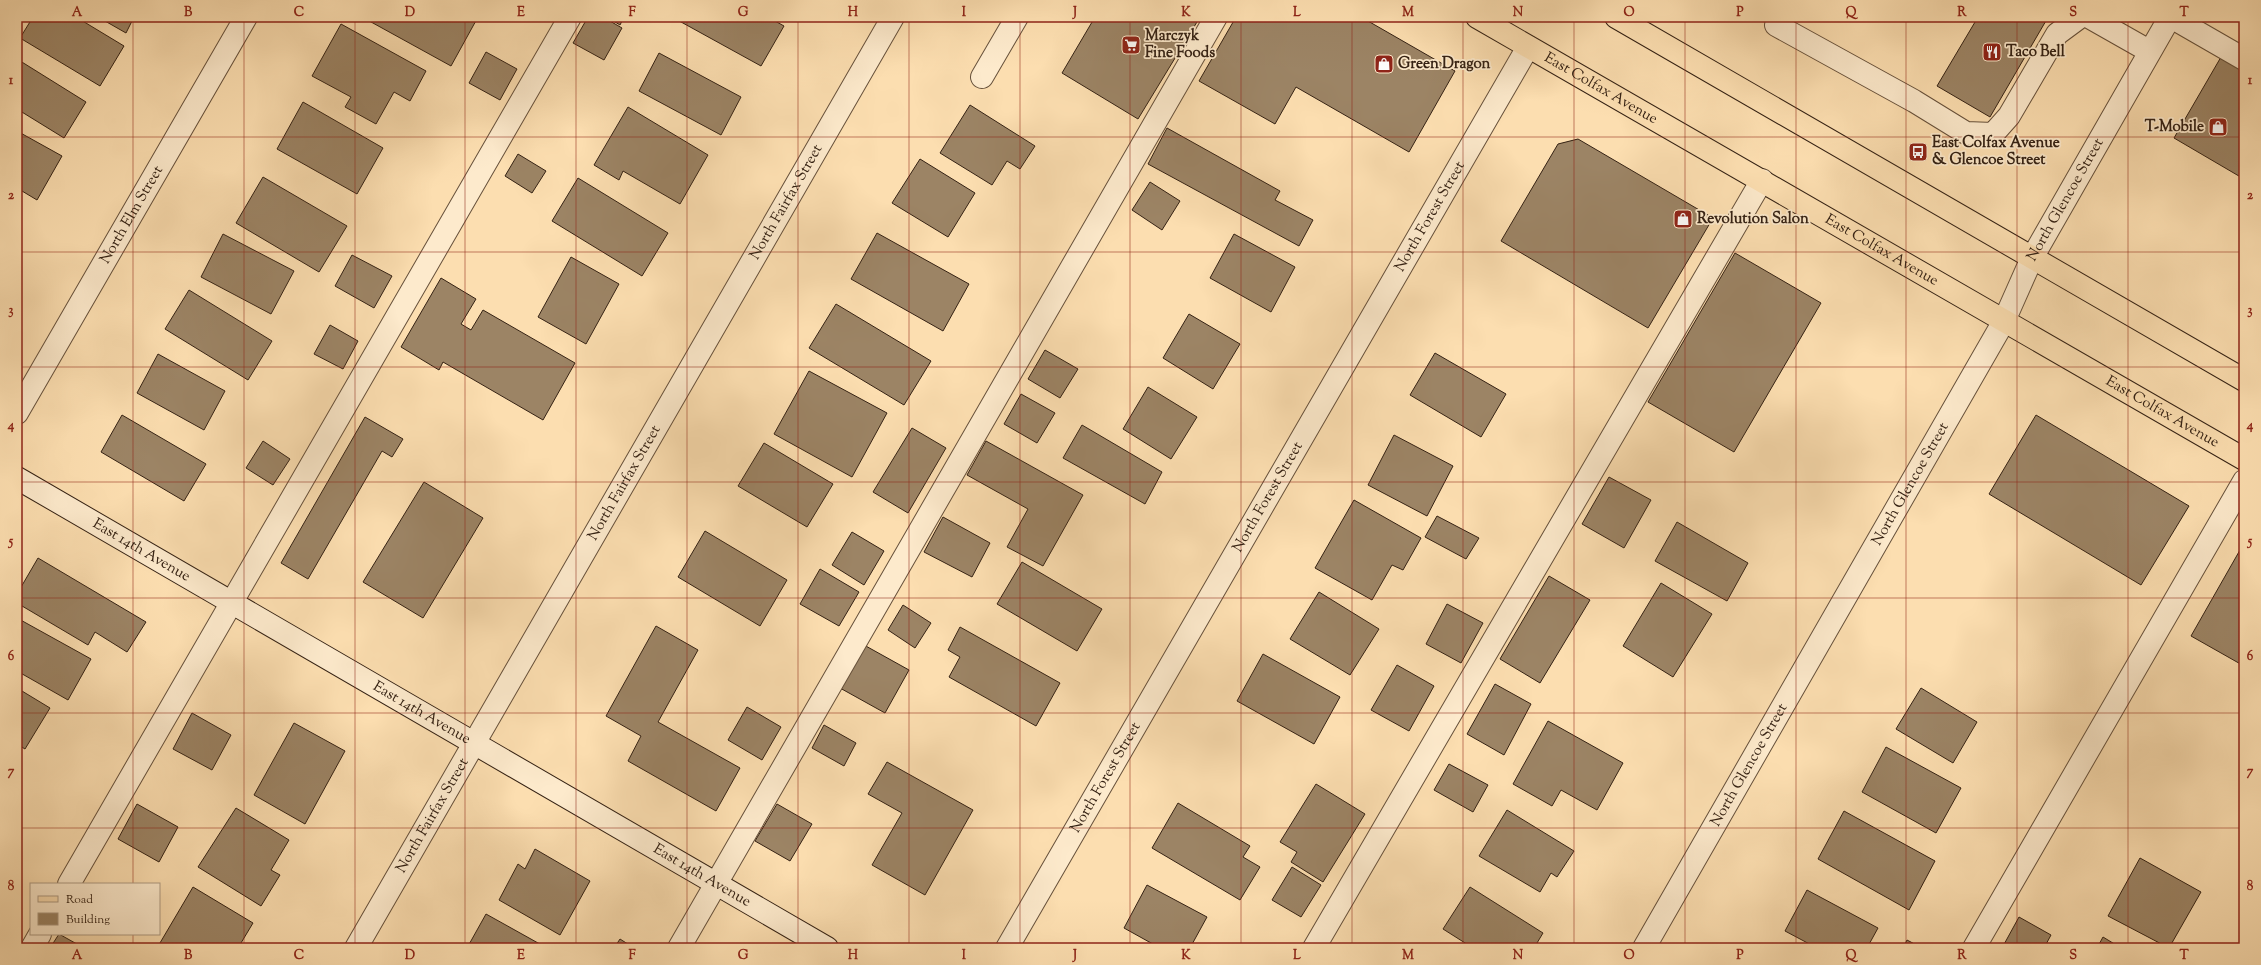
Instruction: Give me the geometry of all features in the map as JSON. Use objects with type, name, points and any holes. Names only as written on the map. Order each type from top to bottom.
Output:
[{"type":"main road","name":"East Colfax Avenue","points":[[1477,17],[2244,459]]},
{"type":"main road","points":[[1616,17],[2244,380]]},
{"type":"street","name":"North Elm Street","points":[[17,413],[246,17]]},
{"type":"street","points":[[70,883],[570,17]]},
{"type":"street","name":"North Fairfax Street","points":[[356,948],[893,17]]},
{"type":"street","points":[[982,77],[1017,17]]},
{"type":"street","points":[[679,948],[1216,17]]},
{"type":"street","points":[[1776,25],[1914,101],[1966,133],[1992,134],[2009,116],[2057,34],[2080,17]]},
{"type":"street","points":[[2089,17],[2150,51]]},
{"type":"street","points":[[2170,17],[2244,59]]},
{"type":"street","name":"North Glencoe Street","points":[[1644,948],[2004,321],[2032,258],[2170,17]]},
{"type":"street","name":"North Forest Street","points":[[1007,948],[1528,46]]},
{"type":"street","points":[[1314,948],[1762,180]]},
{"type":"street","name":"East 14th Avenue","points":[[17,478],[827,948]]},
{"type":"street","points":[[1974,948],[2244,481]]},
{"type":"street","points":[[32,948],[39,935]]},
{"type":"building","points":[[33,17],[76,17],[124,46],[100,86],[20,38]]},
{"type":"building","points":[[98,17],[134,17],[126,33]]},
{"type":"building","points":[[362,17],[478,17],[451,66]]},
{"type":"building","points":[[588,17],[603,17],[622,28],[604,60],[573,43]]},
{"type":"building","points":[[607,17],[624,17],[620,25]]},
{"type":"building","points":[[672,17],[768,17],[784,26],[761,66]]},
{"type":"building","name":"Marczyk Fine Foods","points":[[1095,17],[1200,17],[1138,119],[1062,73]]},
{"type":"building","points":[[1236,17],[1361,17],[1455,71],[1409,152],[1296,87],[1275,124],[1199,81]]},
{"type":"building","points":[[1978,17],[2043,17],[2047,19],[1990,117],[1937,86]]},
{"type":"building","points":[[341,24],[426,71],[410,101],[394,92],[376,124],[345,107],[351,97],[312,76]]},
{"type":"building","points":[[486,52],[517,69],[500,100],[469,83]]},
{"type":"building","points":[[659,53],[741,97],[721,135],[639,91]]},
{"type":"building","points":[[2221,57],[2244,71],[2244,179],[2174,138]]},
{"type":"building","points":[[17,59],[86,102],[64,138],[17,109]]},
{"type":"building","points":[[303,102],[383,148],[357,194],[277,149]]},
{"type":"building","points":[[970,105],[1035,146],[1020,169],[1007,161],[992,185],[940,153]]},
{"type":"building","points":[[628,107],[708,155],[680,204],[623,171],[619,180],[594,165]]},
{"type":"building","points":[[1167,128],[1280,191],[1275,200],[1313,220],[1299,246],[1148,164]]},
{"type":"building","points":[[17,131],[62,156],[37,200],[17,188]]},
{"type":"building","points":[[1578,139],[1713,218],[1648,328],[1501,241],[1558,144]]},
{"type":"building","points":[[518,154],[546,171],[532,193],[505,176]]},
{"type":"building","points":[[920,159],[975,193],[948,237],[892,203]]},
{"type":"building","points":[[263,177],[347,226],[319,272],[236,223]]},
{"type":"building","points":[[578,178],[668,233],[642,276],[552,221]]},
{"type":"building","points":[[1150,182],[1180,201],[1162,230],[1132,210]]},
{"type":"building","points":[[877,233],[969,284],[943,331],[851,279]]},
{"type":"building","points":[[223,234],[294,271],[271,314],[201,277]]},
{"type":"building","points":[[1234,234],[1295,267],[1271,312],[1210,278]]},
{"type":"building","points":[[1735,253],[1821,303],[1734,452],[1648,402]]},
{"type":"building","points":[[352,255],[392,276],[374,308],[335,286]]},
{"type":"building","points":[[571,257],[619,284],[586,344],[538,317]]},
{"type":"building","points":[[441,278],[476,299],[461,324],[471,330],[483,310],[575,363],[543,420],[443,362],[439,370],[401,347]]},
{"type":"building","points":[[189,290],[272,341],[248,380],[165,329]]},
{"type":"building","points":[[836,304],[931,361],[904,405],[809,348]]},
{"type":"building","points":[[1189,314],[1240,344],[1213,389],[1163,358]]},
{"type":"building","points":[[330,325],[358,341],[343,369],[314,354]]},
{"type":"building","points":[[1045,350],[1078,369],[1060,398],[1028,379]]},
{"type":"building","points":[[1435,353],[1506,394],[1481,437],[1410,395]]},
{"type":"building","points":[[158,354],[225,391],[204,430],[137,393]]},
{"type":"building","points":[[809,371],[887,413],[852,477],[774,434]]},
{"type":"building","points":[[1148,387],[1197,417],[1171,459],[1123,429]]},
{"type":"building","points":[[1021,394],[1055,413],[1037,443],[1004,424]]},
{"type":"building","points":[[122,415],[206,464],[184,501],[101,452]]},
{"type":"building","points":[[2036,415],[2189,506],[2141,585],[1989,494]]},
{"type":"building","points":[[365,417],[403,439],[392,457],[382,451],[308,579],[281,563]]},
{"type":"building","points":[[1082,425],[1162,472],[1145,504],[1063,458]]},
{"type":"building","points":[[912,428],[946,448],[908,513],[873,492]]},
{"type":"building","points":[[1394,435],[1453,466],[1427,516],[1368,485]]},
{"type":"building","points":[[263,441],[290,459],[273,485],[246,468]]},
{"type":"building","points":[[986,441],[1083,495],[1043,566],[1007,547],[1028,509],[967,475]]},
{"type":"building","points":[[764,443],[833,484],[807,527],[738,486]]},
{"type":"building","points":[[1609,477],[1651,500],[1624,548],[1582,524]]},
{"type":"building","points":[[424,482],[483,518],[423,618],[363,582]]},
{"type":"building","points":[[1354,500],[1421,538],[1403,570],[1392,565],[1372,600],[1315,568]]},
{"type":"building","points":[[1437,516],[1479,538],[1466,559],[1425,537]]},
{"type":"building","points":[[943,517],[990,543],[972,577],[924,552]]},
{"type":"building","points":[[1677,522],[1748,563],[1727,601],[1655,561]]},
{"type":"building","points":[[705,531],[787,580],[760,626],[678,577]]},
{"type":"building","points":[[852,532],[884,551],[864,585],[832,565]]},
{"type":"building","points":[[2244,543],[2244,666],[2191,636]]},
{"type":"building","points":[[38,558],[146,622],[127,652],[95,632],[88,645],[17,603],[17,594]]},
{"type":"building","points":[[1022,562],[1102,609],[1077,651],[997,604]]},
{"type":"building","points":[[820,569],[859,592],[839,626],[800,604]]},
{"type":"building","points":[[1549,576],[1590,600],[1540,683],[1500,659]]},
{"type":"building","points":[[1661,583],[1712,614],[1673,677],[1623,646]]},
{"type":"building","points":[[1319,592],[1379,629],[1350,675],[1290,639]]},
{"type":"building","points":[[1447,604],[1483,623],[1461,663],[1426,644]]},
{"type":"building","points":[[903,605],[931,623],[915,648],[888,630]]},
{"type":"building","points":[[17,618],[91,659],[68,700],[17,671]]},
{"type":"building","points":[[656,626],[698,650],[658,722],[740,768],[716,811],[628,761],[641,736],[606,716]]},
{"type":"building","points":[[960,627],[1060,683],[1036,726],[949,677],[960,657],[948,650]]},
{"type":"building","points":[[864,645],[909,670],[885,713],[840,688]]},
{"type":"building","points":[[1263,654],[1340,697],[1314,744],[1237,701]]},
{"type":"building","points":[[1397,665],[1434,686],[1409,731],[1371,710]]},
{"type":"building","points":[[1495,684],[1531,704],[1504,755],[1467,734]]},
{"type":"building","points":[[17,688],[50,708],[25,749],[17,744]]},
{"type":"building","points":[[1921,688],[1977,722],[1953,763],[1896,729]]},
{"type":"building","points":[[747,707],[781,727],[762,760],[728,740]]},
{"type":"building","points":[[192,713],[231,735],[212,770],[173,749]]},
{"type":"building","points":[[1548,721],[1623,763],[1597,810],[1561,790],[1552,806],[1513,784]]},
{"type":"building","points":[[294,723],[345,751],[305,824],[254,795]]},
{"type":"building","points":[[824,725],[856,743],[844,766],[812,748]]},
{"type":"building","points":[[1886,747],[1961,788],[1936,833],[1862,792]]},
{"type":"building","points":[[887,762],[973,810],[925,895],[872,865],[902,813],[868,794]]},
{"type":"building","points":[[1449,764],[1488,785],[1473,812],[1434,790]]},
{"type":"building","points":[[1316,784],[1365,814],[1323,882],[1291,862],[1297,852],[1280,842]]},
{"type":"building","points":[[1178,803],[1250,846],[1243,857],[1260,867],[1240,900],[1152,848]]},
{"type":"building","points":[[137,804],[178,827],[159,862],[118,839]]},
{"type":"building","points":[[777,804],[812,824],[790,861],[755,841]]},
{"type":"building","points":[[236,808],[289,840],[271,870],[280,875],[261,906],[198,867]]},
{"type":"building","points":[[1507,810],[1574,851],[1557,877],[1551,873],[1540,892],[1479,856]]},
{"type":"building","points":[[1844,811],[1935,861],[1909,910],[1818,859]]},
{"type":"building","points":[[535,849],[590,881],[560,935],[499,900],[518,864],[525,869]]},
{"type":"building","points":[[2140,858],[2201,892],[2169,948],[2108,916]]},
{"type":"building","points":[[1292,867],[1321,885],[1301,917],[1272,900]]},
{"type":"building","points":[[1147,885],[1207,917],[1190,948],[1160,948],[1124,928]]},
{"type":"building","points":[[193,887],[253,923],[238,948],[157,948]]},
{"type":"building","points":[[1470,887],[1543,933],[1534,948],[1473,948],[1443,929]]},
{"type":"building","points":[[1807,890],[1878,928],[1867,948],[1817,948],[1785,931]]},
{"type":"building","points":[[486,914],[547,948],[467,948]]},
{"type":"building","points":[[2019,917],[2051,935],[2044,948],[2002,948]]},
{"type":"building","points":[[58,935],[61,935],[84,948],[50,948]]},
{"type":"building","points":[[2103,937],[2121,948],[2097,948]]},
{"type":"building","points":[[620,939],[634,948],[614,948]]},
{"type":"building","points":[[1907,940],[1922,948],[1903,948]]},
{"type":"place","name":"Marczyk Fine Foods","points":[[1131,45]]},
{"type":"place","name":"Taco Bell","points":[[1992,52]]},
{"type":"place","name":"Green Dragon","points":[[1384,64]]},
{"type":"place","name":"T-Mobile","points":[[2218,127]]},
{"type":"place","name":"East Colfax Avenue & Glencoe Street","points":[[1918,152]]},
{"type":"place","name":"Revolution Salon","points":[[1683,219]]}]
